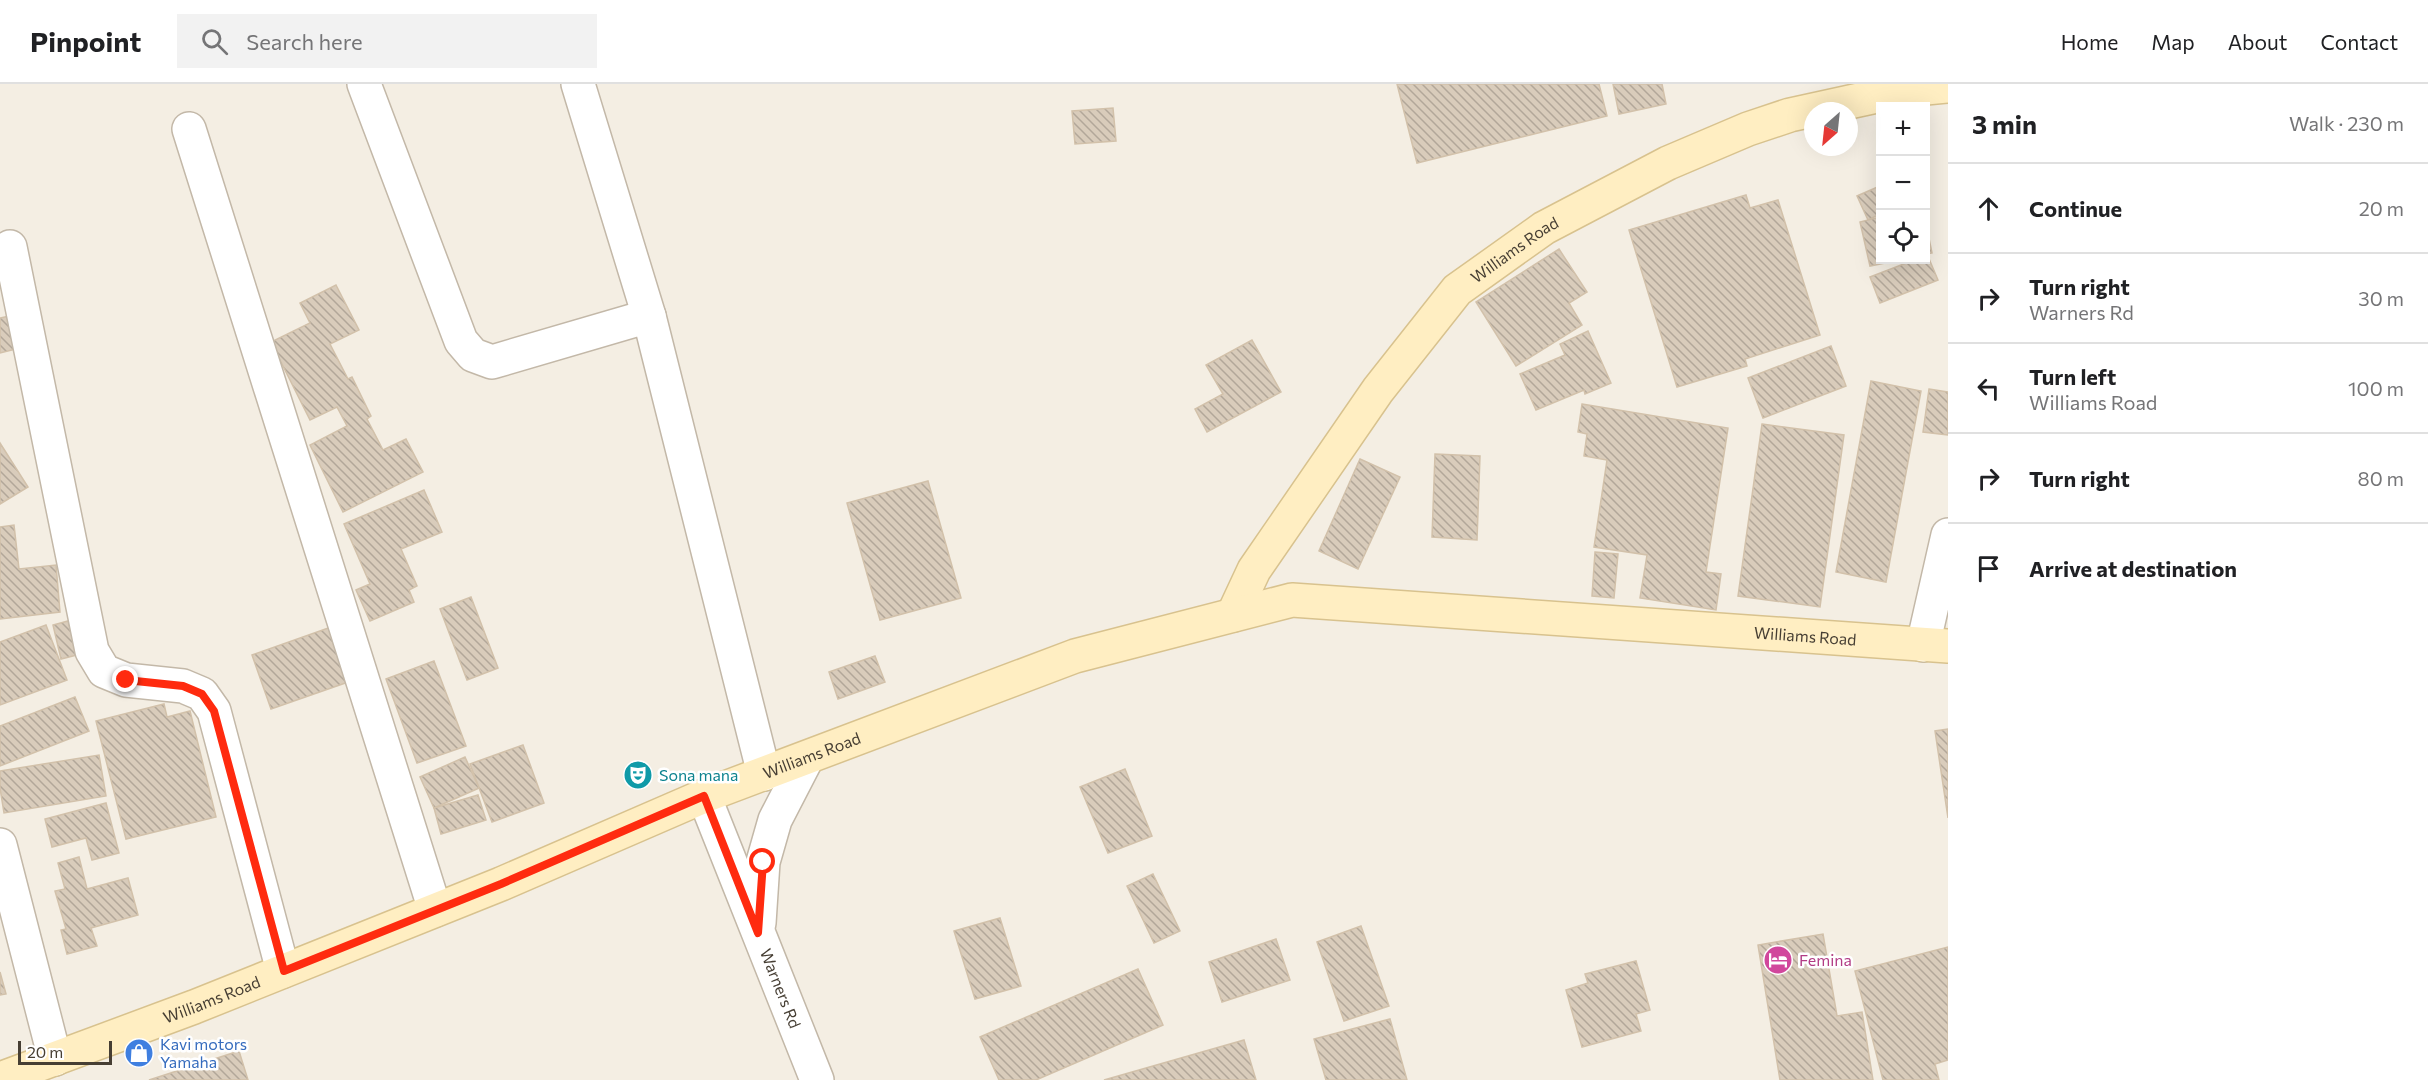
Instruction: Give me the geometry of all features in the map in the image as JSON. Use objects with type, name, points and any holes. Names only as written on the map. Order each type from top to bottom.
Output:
[{"type":"street","points":[[363,84],[461,341],[473,355],[492,362],[649,316]]},
{"type":"street","points":[[578,84],[649,316],[764,774]]},
{"type":"street","name":"Williams Road","points":[[1233,615],[1254,570],[1378,390],[1457,290],[1544,228],[1668,163],[1748,129],[1790,115],[1905,90],[1948,86]]},
{"type":"street","points":[[189,129],[435,910]]},
{"type":"street","points":[[10,247],[92,651],[104,671],[126,680],[183,686],[202,694],[214,711],[284,971]]},
{"type":"street","points":[[1935,645],[1948,535]]},
{"type":"street","name":"Williams Road","points":[[0,1079],[284,971],[704,796],[806,760],[1075,656],[1292,600],[1935,645]]},
{"type":"street","points":[[758,933],[763,862],[775,820],[806,760]]},
{"type":"street","name":"Warners Rd","points":[[704,796],[817,1080]]},
{"type":"street","points":[[0,845],[56,1059]]},
{"type":"building","points":[[1397,84],[1599,84],[1607,116],[1417,163]]},
{"type":"building","points":[[1613,84],[1662,84],[1666,104],[1619,114]]},
{"type":"building","points":[[1113,108],[1116,141],[1075,144],[1072,111]]},
{"type":"building","points":[[1876,188],[1876,216],[1868,220],[1857,196]]},
{"type":"building","points":[[1746,195],[1750,208],[1778,200],[1820,335],[1745,359],[1747,366],[1677,387],[1629,230]]},
{"type":"building","points":[[1876,218],[1876,264],[1880,264],[1870,266],[1860,222]]},
{"type":"building","points":[[1559,249],[1587,292],[1569,303],[1582,325],[1516,366],[1476,302]]},
{"type":"building","points":[[1930,261],[1938,280],[1880,303],[1870,277],[1904,264],[1930,264]]},
{"type":"building","points":[[336,285],[359,330],[330,344],[348,379],[352,377],[371,416],[367,419],[383,450],[406,439],[423,472],[343,512],[310,445],[347,426],[337,407],[310,420],[271,342],[310,323],[300,303]]},
{"type":"building","points":[[10,316],[16,349],[0,353],[0,318]]},
{"type":"building","points":[[1588,331],[1611,383],[1585,394],[1584,390],[1536,410],[1520,374],[1565,355],[1560,344]]},
{"type":"building","points":[[1252,340],[1281,392],[1207,432],[1195,409],[1223,394],[1206,365]]},
{"type":"building","points":[[1831,346],[1846,386],[1763,418],[1748,378]]},
{"type":"building","points":[[1871,381],[1921,391],[1886,582],[1836,572]]},
{"type":"building","points":[[1929,389],[1948,392],[1948,435],[1923,432]]},
{"type":"building","points":[[1582,404],[1728,428],[1706,572],[1721,574],[1716,610],[1640,598],[1647,555],[1594,547],[1607,460],[1584,456],[1587,434],[1578,432]]},
{"type":"building","points":[[1762,424],[1844,435],[1820,607],[1738,596]]},
{"type":"building","points":[[0,443],[28,487],[0,504]]},
{"type":"building","points":[[1435,454],[1480,456],[1477,540],[1432,537]]},
{"type":"building","points":[[1360,459],[1400,477],[1358,569],[1319,551]]},
{"type":"building","points":[[928,481],[961,598],[880,620],[847,503]]},
{"type":"building","points":[[424,490],[442,532],[401,549],[417,586],[409,590],[414,602],[370,621],[356,590],[370,584],[344,524]]},
{"type":"building","points":[[14,525],[19,569],[56,565],[60,612],[0,619],[0,527]]},
{"type":"building","points":[[1595,552],[1618,554],[1614,598],[1592,596]]},
{"type":"building","points":[[471,597],[498,668],[467,680],[440,609]]},
{"type":"building","points":[[68,621],[77,655],[61,659],[53,625]]},
{"type":"building","points":[[46,625],[67,680],[0,705],[0,642]]},
{"type":"building","points":[[334,626],[354,680],[271,709],[252,655]]},
{"type":"building","points":[[875,656],[885,682],[838,699],[829,672]]},
{"type":"building","points":[[434,661],[466,746],[417,763],[386,679]]},
{"type":"building","points":[[75,697],[89,731],[0,766],[0,726]]},
{"type":"building","points":[[164,704],[167,717],[190,711],[216,817],[126,839],[96,721]]},
{"type":"building","points":[[1948,729],[1948,818],[1935,731]]},
{"type":"building","points":[[523,745],[544,803],[492,822],[470,764]]},
{"type":"building","points":[[99,755],[106,796],[4,813],[0,771]]},
{"type":"building","points":[[465,757],[479,788],[434,808],[420,777]]},
{"type":"building","points":[[1125,769],[1152,836],[1108,853],[1080,787]]},
{"type":"building","points":[[478,795],[486,820],[441,834],[434,808]]},
{"type":"building","points":[[106,803],[119,853],[92,860],[86,838],[52,847],[45,819]]},
{"type":"building","points":[[79,857],[87,889],[128,878],[138,915],[91,928],[97,946],[67,954],[61,930],[66,929],[55,891],[65,889],[58,863]]},
{"type":"building","points":[[1153,874],[1180,931],[1154,943],[1127,886]]},
{"type":"building","points":[[1000,918],[1021,986],[975,999],[954,931]]},
{"type":"building","points":[[1361,926],[1389,1006],[1344,1021],[1317,942]]},
{"type":"building","points":[[1823,934],[1837,1016],[1862,1012],[1873,1080],[1780,1080],[1758,945]]},
{"type":"building","points":[[1276,939],[1290,980],[1222,1002],[1209,962]]},
{"type":"building","points":[[1948,947],[1948,1060],[1935,1064],[1939,1080],[1883,1080],[1855,971]]},
{"type":"building","points":[[1636,961],[1650,1010],[1636,1014],[1641,1031],[1582,1047],[1566,990],[1588,983],[1585,974]]},
{"type":"building","points":[[1138,969],[1163,1025],[1036,1080],[999,1080],[980,1037]]},
{"type":"building","points":[[0,972],[6,994],[0,995]]},
{"type":"building","points":[[1390,1019],[1407,1080],[1326,1080],[1314,1039]]},
{"type":"building","points":[[1244,1040],[1256,1080],[1104,1080]]},
{"type":"building","points":[[239,1051],[248,1080],[149,1080]]},
{"type":"place","name":"Sona mana","points":[[638,775]]},
{"type":"place","name":"Femina","points":[[1778,960]]},
{"type":"place","name":"Kavi motors Yamaha","points":[[139,1053]]},
{"type":"route","points":[[126,680],[183,686],[202,694],[214,711],[284,971],[501,884],[704,796],[758,933],[763,862]]}]
